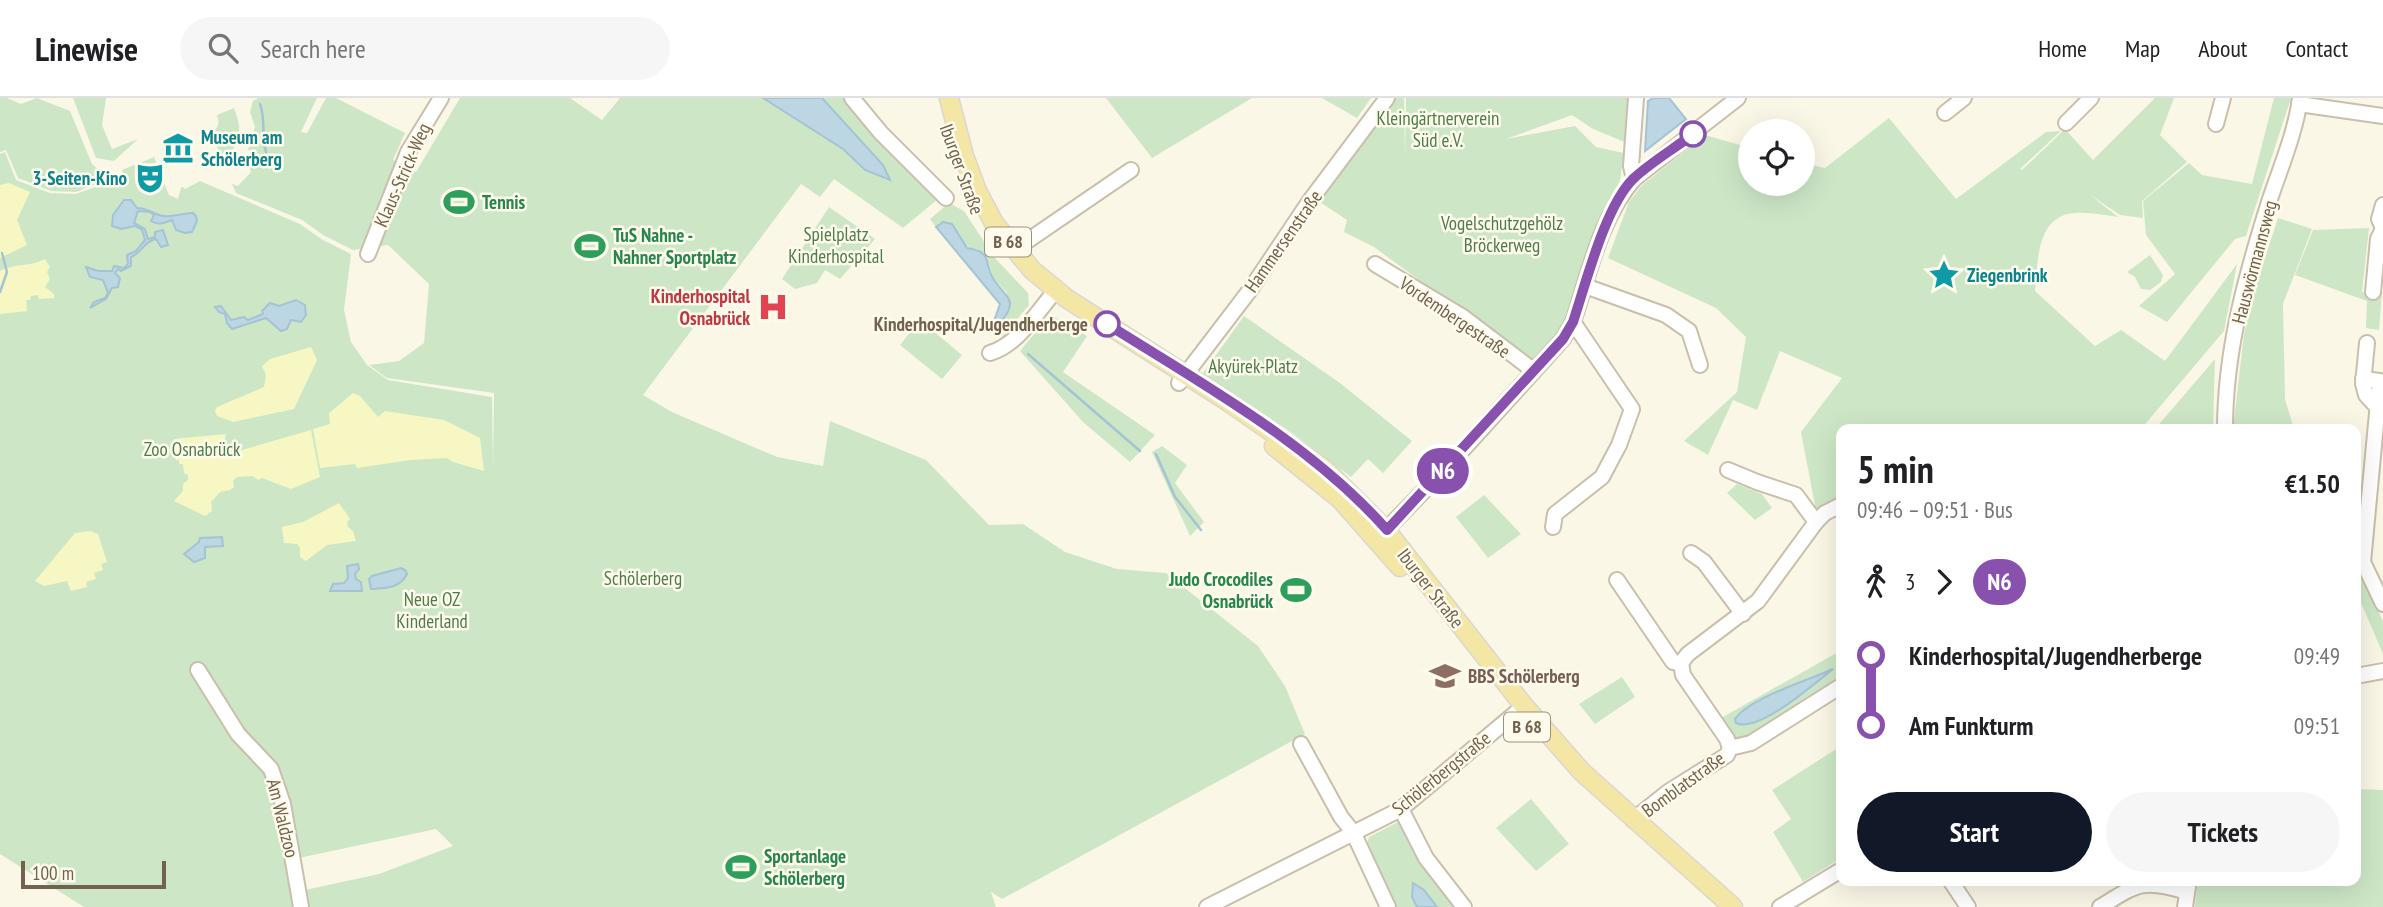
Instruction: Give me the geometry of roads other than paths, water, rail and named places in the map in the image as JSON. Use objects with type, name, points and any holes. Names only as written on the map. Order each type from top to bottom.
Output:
[{"type":"main road","name":"Iburger Straße","points":[[939,98],[967,196],[1005,257],[1023,277],[1182,379],[1291,443],[1326,470],[1382,535],[1574,781],[1717,907]]},
{"type":"main road","name":"Iburger Straße","points":[[949,98],[964,156],[993,223],[1052,295]]},
{"type":"main road","name":"Iburger Straße","points":[[1520,709],[1633,820],[1733,907]]},
{"type":"street","name":"Klaus-Strick-Weg","points":[[368,254],[408,152],[441,98]]},
{"type":"street","points":[[852,98],[881,133],[946,198]]},
{"type":"street","name":"Hammersenstraße","points":[[1182,379],[1250,290],[1309,202],[1387,98]]},
{"type":"street","points":[[1634,179],[1630,166],[1636,98]]},
{"type":"street","points":[[1382,535],[1563,339],[1573,322],[1611,211],[1622,193],[1634,179],[1738,98]]},
{"type":"street","points":[[1945,113],[1964,98]]},
{"type":"street","points":[[2066,122],[2091,98]]},
{"type":"street","points":[[2216,124],[2222,98]]},
{"type":"street","points":[[2300,101],[2383,116]]},
{"type":"street","name":"Hauswörmannsweg","points":[[2225,424],[2240,303],[2300,101]]},
{"type":"street","points":[[1014,250],[1131,170]]},
{"type":"street","points":[[2373,292],[2378,239],[2383,229],[2379,219],[2383,205]]},
{"type":"street","name":"Vordembergestraße","points":[[1375,264],[1462,317],[1534,371]]},
{"type":"street","points":[[1586,286],[1666,315],[1689,331],[1700,365]]},
{"type":"street","points":[[990,353],[998,351],[1013,340],[1052,295]]},
{"type":"street","points":[[1553,527],[1555,514],[1602,477],[1619,445],[1632,409],[1573,322]]},
{"type":"street","points":[[2367,343],[2363,379],[2380,381],[2362,562],[2383,604]]},
{"type":"street","points":[[1728,470],[1796,495],[1816,522]]},
{"type":"street","points":[[1730,748],[1727,738],[1683,675],[1681,663],[1688,654],[1758,601],[1816,522],[1836,508]]},
{"type":"street","points":[[1690,553],[1704,562],[1743,614]]},
{"type":"street","points":[[1617,580],[1673,662],[1681,663]]},
{"type":"street","name":"Am Waldzoo","points":[[198,670],[238,734],[271,769],[283,804],[301,907]]},
{"type":"street","points":[[2361,675],[2383,671]]},
{"type":"street","name":"Bomblatstraße","points":[[1633,820],[1668,792],[1727,755],[1730,748],[1751,743],[1836,689]]},
{"type":"street","name":"Schölerbergstraße","points":[[1207,907],[1401,809],[1520,709]]},
{"type":"street","points":[[1301,744],[1341,817],[1353,832],[1388,907]]},
{"type":"street","points":[[1401,809],[1423,853],[1464,907]]},
{"type":"street","points":[[1780,907],[1836,873]]},
{"type":"street","points":[[1954,886],[1968,907]]},
{"type":"street","points":[[2100,907],[2136,886]]},
{"type":"street","points":[[2152,886],[2187,893]]},
{"type":"water","points":[[763,98],[822,98],[883,165],[890,180],[865,170],[843,149]]},
{"type":"water","points":[[1653,98],[1669,98],[1686,119],[1645,151],[1648,101]]},
{"type":"water","points":[[124,200],[131,200],[137,208],[146,209],[163,216],[193,213],[197,221],[192,232],[185,233],[176,230],[172,220],[157,223],[151,221],[154,215],[150,212],[138,211],[134,223],[145,229],[148,239],[155,237],[155,232],[163,230],[168,245],[161,247],[156,239],[149,242],[131,257],[131,266],[121,271],[118,269],[115,273],[120,278],[118,287],[112,288],[106,299],[90,308],[108,293],[103,280],[90,277],[86,267],[98,271],[112,271],[114,266],[124,268],[128,264],[127,255],[136,251],[145,240],[142,230],[135,226],[121,229],[112,226],[113,215]]},
{"type":"water","points":[[943,222],[952,224],[967,248],[985,255],[994,280],[1009,299],[1009,309],[1000,323],[993,324],[1000,304],[936,227]]},
{"type":"water","points":[[296,300],[305,305],[306,315],[301,322],[291,320],[287,329],[281,331],[266,318],[232,329],[225,314],[215,307],[221,306],[231,320],[244,317],[248,320],[263,314],[262,311],[270,303],[279,306]]},
{"type":"water","points":[[222,537],[223,546],[205,547],[205,558],[194,562],[184,554],[199,542],[200,538]]},
{"type":"water","points":[[358,564],[359,569],[355,574],[356,579],[361,582],[362,591],[330,591],[333,584],[344,583],[348,578],[347,566]]},
{"type":"water","points":[[401,568],[407,574],[400,583],[392,587],[371,589],[369,579],[372,576]]},
{"type":"water","points":[[1833,669],[1772,714],[1746,724],[1736,723],[1735,719],[1742,711],[1753,704]]},
{"type":"water","points":[[1413,883],[1424,890],[1437,907],[1417,907],[1412,897]]},
{"type":"waterway","points":[[260,104],[266,152]]},
{"type":"waterway","points":[[0,292],[7,272],[2,253]]},
{"type":"waterway","points":[[1028,354],[1140,451]]},
{"type":"waterway","points":[[1156,454],[1175,497],[1201,530]]},
{"type":"place","name":"Museum am Schölerberg","points":[[178,148]]},
{"type":"place","name":"3-Seiten-Kino","points":[[150,178]]},
{"type":"place","name":"Tennis","points":[[459,202]]},
{"type":"place","name":"TuS Nahne - Nahner Sportplatz","points":[[590,246]]},
{"type":"place","name":"Ziegenbrink","points":[[1944,275]]},
{"type":"place","name":"Kinderhospital Osnabrück","points":[[773,307]]},
{"type":"place","name":"Kinderhospital/Jugendherberge","points":[[1107,324]]},
{"type":"place","name":"Judo Crocodiles Osnabrück","points":[[1296,590]]},
{"type":"place","name":"BBS Schölerberg","points":[[1445,676]]},
{"type":"place","name":"Sportanlage Schölerberg","points":[[741,867]]},
{"type":"park label","name":"Kleingärtnerverein Süd e.V.","points":[[1438,129]]},
{"type":"park label","name":"Vogelschutzgehölz Bröckerweg","points":[[1502,234]]},
{"type":"park label","name":"Spielplatz Kinderhospital","points":[[836,245]]},
{"type":"park label","name":"Akyürek-Platz","points":[[1253,366]]},
{"type":"park label","name":"Zoo Osnabrück","points":[[192,449]]},
{"type":"park label","name":"Schölerberg","points":[[643,578]]},
{"type":"park label","name":"Neue OZ Kinderland","points":[[432,610]]}]
